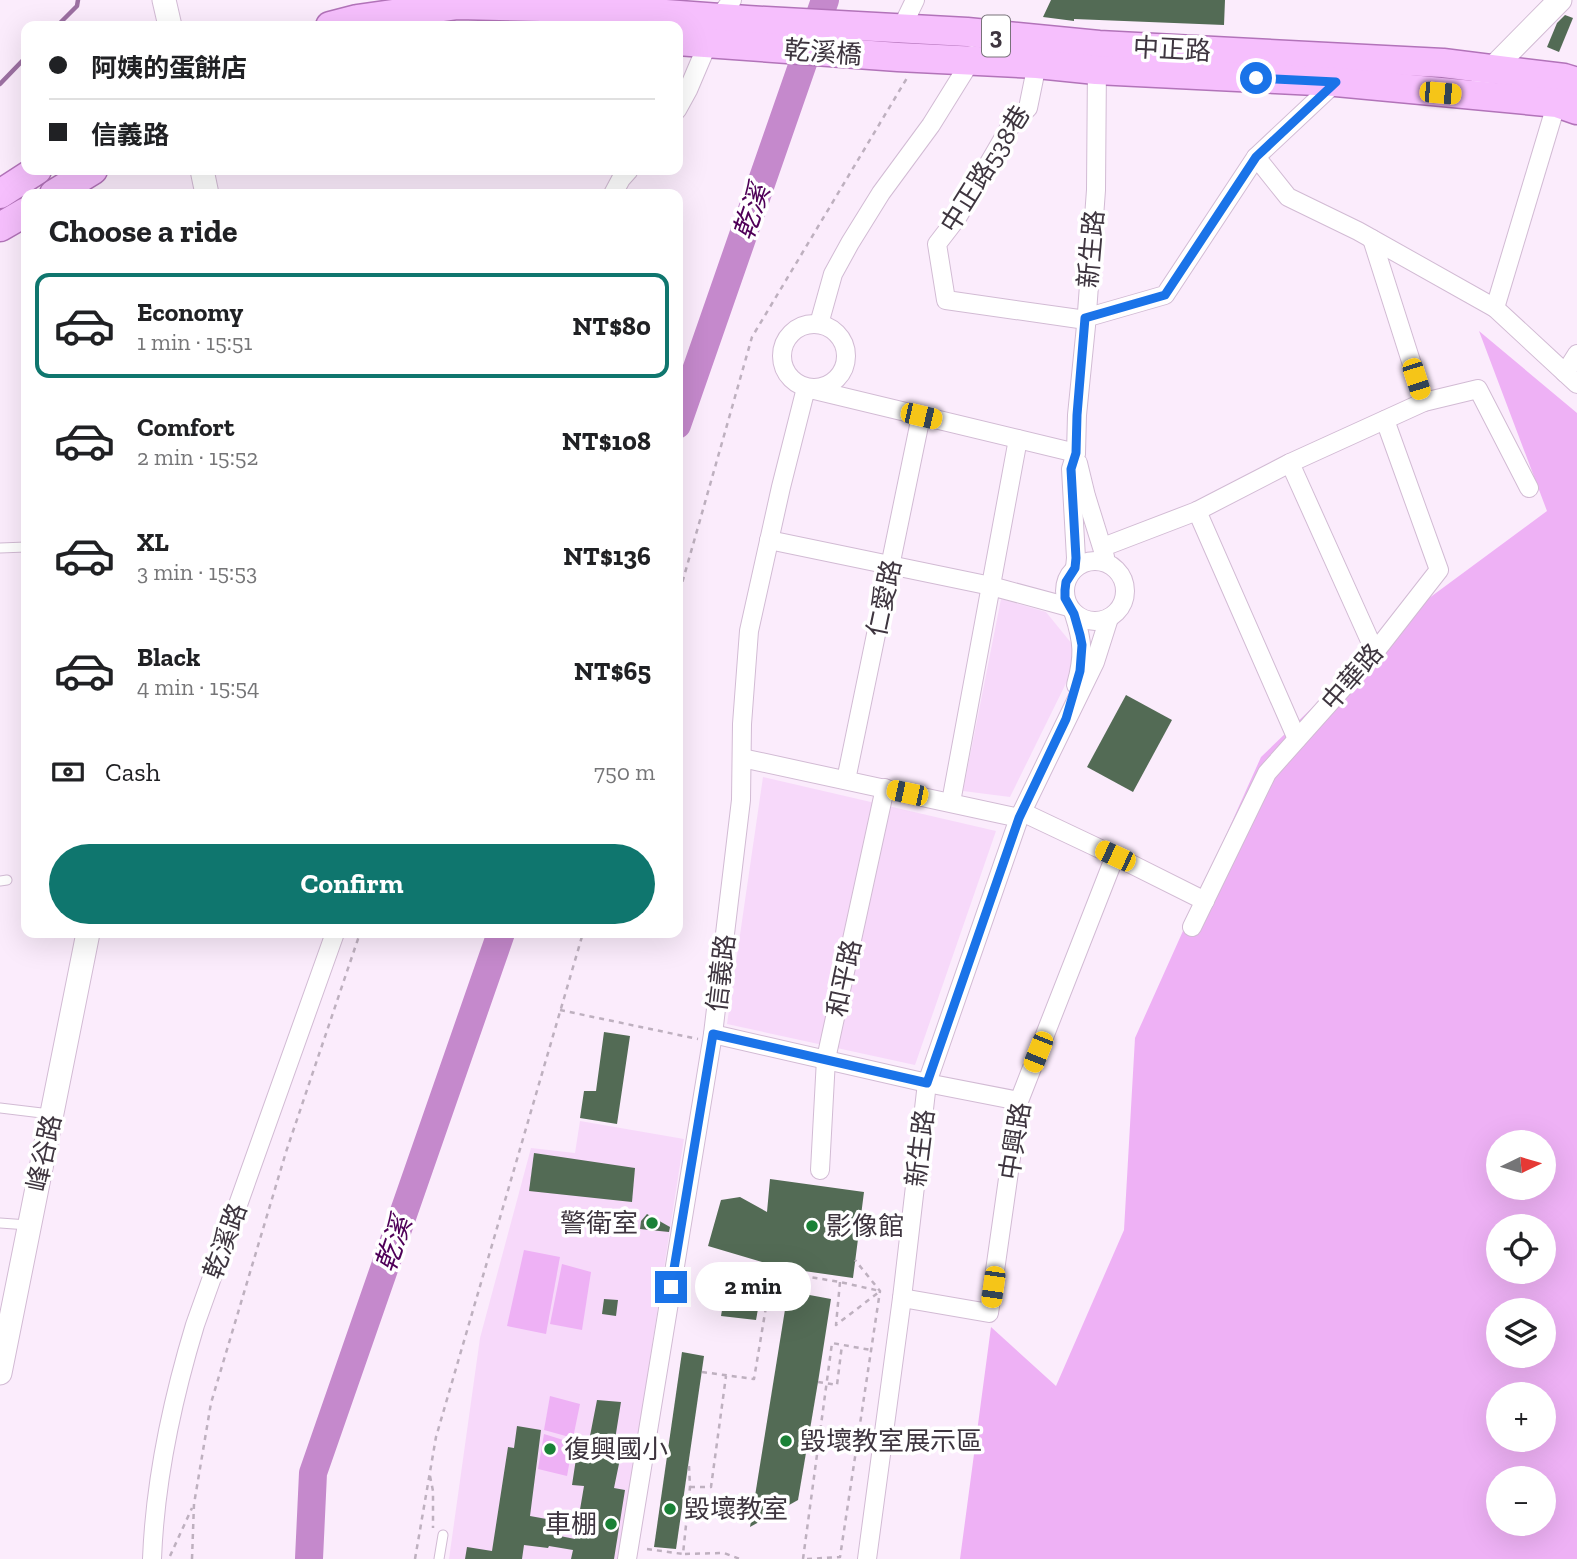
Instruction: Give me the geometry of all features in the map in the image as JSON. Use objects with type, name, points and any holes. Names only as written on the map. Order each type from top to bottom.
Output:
[{"type":"main road","name":"3","points":[[349,21],[458,5],[737,21]]},
{"type":"main road","name":"乾溪橋","points":[[737,21],[897,29]]},
{"type":"main road","name":"乾溪橋","points":[[737,21],[909,57]]},
{"type":"main road","name":"3","points":[[686,44],[737,21]]},
{"type":"main road","name":"中正路","points":[[897,29],[1037,64],[1098,58],[1443,63],[1492,69],[1569,94]]},
{"type":"main road","name":"中正路","points":[[909,57],[972,47],[1467,96],[1569,94]]},
{"type":"main road","points":[[0,194],[29,175]]},
{"type":"main road","points":[[62,189],[85,175]]},
{"type":"main road","points":[[0,227],[21,215]]},
{"type":"street","points":[[164,0],[169,21]]},
{"type":"street","points":[[897,29],[915,0]]},
{"type":"street","points":[[1467,96],[1560,0]]},
{"type":"street","points":[[686,44],[737,21]]},
{"type":"street","points":[[686,44],[737,21]]},
{"type":"street","points":[[683,99],[688,90],[686,44]]},
{"type":"street","points":[[819,324],[833,274],[850,243],[881,193],[931,125],[972,47]]},
{"type":"street","name":"新生路","points":[[867,1559],[927,1083],[1021,815],[1095,662],[1109,618],[1117,612],[1125,595],[1121,576],[1105,555],[1086,496],[1076,453],[1096,190],[1098,58]]},
{"type":"street","name":"中正路538巷","points":[[1037,64],[1028,108],[1011,125],[957,218],[937,244],[946,300],[1086,319]]},
{"type":"street","points":[[1086,319],[1165,295],[1256,157],[1336,82]]},
{"type":"street","points":[[1496,308],[1569,94]]},
{"type":"street","points":[[1256,157],[1288,197],[1372,239],[1496,308],[1571,379],[1577,354]]},
{"type":"street","points":[[1372,239],[1424,402]]},
{"type":"street","points":[[806,388],[827,387],[842,373],[846,364],[847,353],[838,334],[819,324],[797,328],[789,335],[784,345],[783,366],[796,384],[806,388],[1076,453]]},
{"type":"street","name":"信義路","points":[[635,1558],[713,1038],[741,800],[742,724],[749,631],[806,388]]},
{"type":"street","points":[[1075,568],[1097,561],[1290,463],[1424,402],[1478,389],[1529,488]]},
{"type":"street","name":"仁愛路","points":[[846,780],[921,416]]},
{"type":"street","name":"中華路","points":[[1192,927],[1267,774],[1375,652],[1439,570],[1384,420]]},
{"type":"street","points":[[951,802],[1018,439]]},
{"type":"street","name":"新生路","points":[[1066,719],[1082,656],[1080,635],[1065,598],[1066,582],[1075,568],[1076,558],[1071,469],[1076,453]]},
{"type":"street","points":[[1290,463],[1375,652]]},
{"type":"street","points":[[1197,510],[1297,739]]},
{"type":"street","points":[[769,540],[991,586],[1071,610],[1090,622],[1109,618]]},
{"type":"street","points":[[742,758],[1021,815],[1115,856],[1205,901]]},
{"type":"street","name":"和平路","points":[[820,1170],[826,1059],[885,788]]},
{"type":"street","name":"中興路","points":[[902,1298],[989,1313],[1019,1101],[1115,856]]},
{"type":"street","name":"峰谷路","points":[[0,1373],[87,938]]},
{"type":"street","name":"乾溪路","points":[[152,1559],[153,1527],[160,1477],[178,1381],[333,938]]},
{"type":"street","points":[[713,1038],[826,1059],[1019,1101]]},
{"type":"lane","points":[[0,548],[21,547]]},
{"type":"lane","points":[[0,1108],[52,1114]]},
{"type":"lane","points":[[0,1223],[29,1225]]},
{"type":"lane","points":[[439,1559],[443,1535]]},
{"type":"path","points":[[683,580],[752,337],[909,57]]},
{"type":"path","points":[[192,1559],[194,1504],[211,1403],[286,1152],[358,938]]},
{"type":"path","points":[[415,1559],[436,1437],[582,938]]},
{"type":"path","points":[[560,1010],[713,1038]]},
{"type":"path","points":[[855,1260],[880,1291],[840,1557],[805,1559],[832,1343],[871,1350]]},
{"type":"path","points":[[702,1372],[754,1379],[773,1269],[880,1291]]},
{"type":"path","points":[[840,1282],[836,1325],[880,1291]]},
{"type":"path","points":[[818,1382],[836,1385],[842,1345]]},
{"type":"path","points":[[690,1487],[711,1487],[726,1376]]},
{"type":"path","points":[[683,1554],[690,1487],[689,1466]]},
{"type":"path","points":[[430,1472],[433,1528]]},
{"type":"path","points":[[168,1559],[194,1504]]},
{"type":"path","points":[[635,1558],[647,1549],[683,1554],[724,1553],[740,1559]]},
{"type":"shaded area","points":[[1479,331],[1577,413],[1577,1559],[960,1559],[991,1327],[1056,1386],[1124,1230],[1135,1038],[1261,757],[1417,607],[1547,511]]},
{"type":"shaded area","points":[[1001,599],[1046,612],[1072,644],[1074,667],[1010,797],[963,791]]},
{"type":"shaded area","points":[[763,777],[996,831],[915,1065],[727,1024]]},
{"type":"shaded area","name":"復興國小","points":[[580,1121],[684,1139],[619,1559],[449,1559],[480,1338],[531,1148],[575,1153]]},
{"type":"shaded area","points":[[524,1250],[560,1257],[546,1334],[507,1326]]},
{"type":"shaded area","points":[[562,1264],[591,1272],[582,1330],[550,1324]]},
{"type":"shaded area","points":[[550,1396],[580,1404],[573,1438],[544,1430]]},
{"type":"shaded area","points":[[544,1434],[573,1443],[567,1476],[538,1469]]},
{"type":"building","points":[[1051,0],[1225,0],[1224,25],[1074,21],[1043,17]]},
{"type":"building","points":[[1565,15],[1573,18],[1559,52],[1547,47],[1557,23]]},
{"type":"building","points":[[1126,695],[1172,720],[1133,792],[1087,767]]},
{"type":"building","points":[[604,1032],[630,1036],[617,1124],[580,1118],[584,1091],[596,1091]]},
{"type":"building","points":[[534,1153],[635,1168],[632,1202],[529,1191]]},
{"type":"building","name":"影像館","points":[[770,1179],[864,1192],[853,1278],[762,1265],[762,1262],[708,1246],[721,1200],[740,1197],[767,1212]]},
{"type":"building","name":"警衛室","points":[[647,1214],[670,1227],[669,1232],[640,1229],[641,1221]]},
{"type":"building","name":"毀壞教室展示區","points":[[788,1291],[831,1299],[818,1382],[798,1500],[750,1527]]},
{"type":"building","points":[[604,1299],[618,1300],[616,1316],[602,1314]]},
{"type":"building","points":[[723,1304],[758,1309],[756,1320],[721,1316]]},
{"type":"building","points":[[682,1352],[704,1356],[676,1549],[654,1547]]},
{"type":"building","points":[[597,1400],[621,1402],[613,1452],[621,1454],[614,1488],[625,1490],[614,1559],[571,1559],[573,1550],[524,1545],[522,1559],[465,1559],[467,1547],[492,1551],[508,1447],[514,1448],[517,1426],[541,1430],[530,1516],[552,1520],[550,1534],[575,1539],[584,1486],[572,1485],[579,1439],[589,1441]]},
{"type":"waterway","points":[[62,21],[77,6],[78,0]]},
{"type":"waterway","name":"乾溪","points":[[683,408],[825,0]]},
{"type":"waterway","points":[[0,84],[21,62]]},
{"type":"waterway","name":"乾溪","points":[[309,1559],[313,1473],[499,938]]},
{"type":"place","name":"警衛室","points":[[652,1223]]},
{"type":"place","name":"影像館","points":[[812,1226]]},
{"type":"place","name":"毀壞教室展示區","points":[[786,1441]]},
{"type":"place","name":"復興國小","points":[[550,1449]]},
{"type":"place","name":"毀壞教室","points":[[670,1509]]},
{"type":"place","name":"車棚","points":[[611,1524]]},
{"type":"route","points":[[671,1287],[713,1034],[927,1083],[1019,818],[1066,719],[1080,671],[1082,645],[1074,614],[1065,598],[1065,590],[1066,582],[1075,568],[1076,558],[1071,469],[1076,453],[1085,318],[1165,295],[1256,157],[1336,82],[1256,78]]}]
